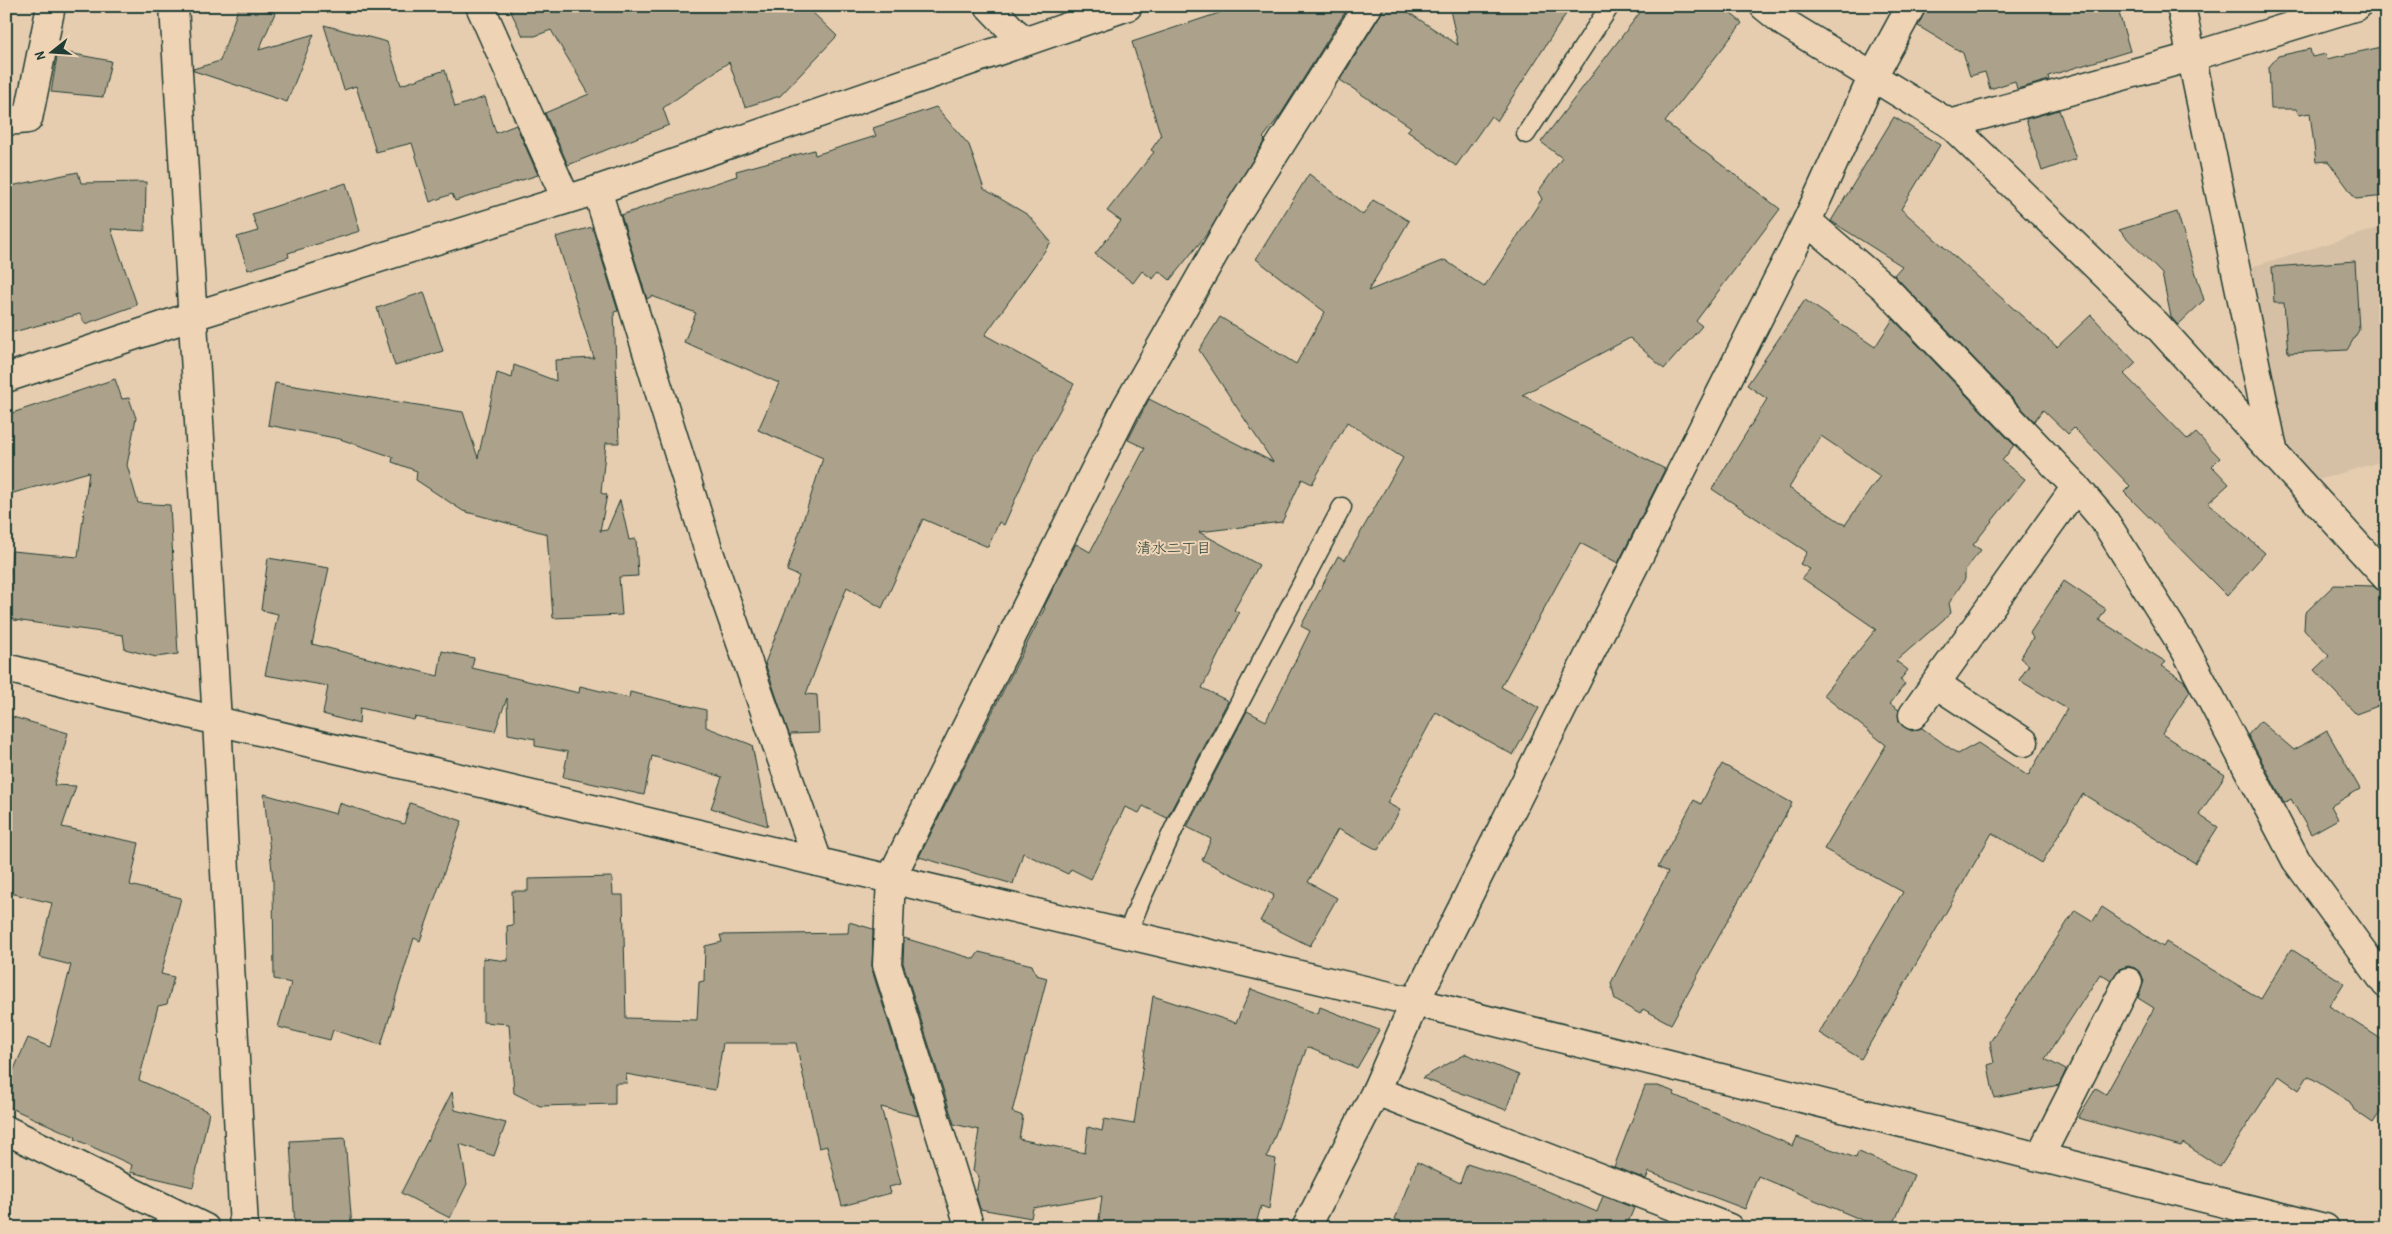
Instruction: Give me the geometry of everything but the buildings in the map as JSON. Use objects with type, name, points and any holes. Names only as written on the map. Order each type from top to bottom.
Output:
[{"type":"street","points":[[6,121],[28,119],[51,6]]},
{"type":"street","points":[[174,6],[217,721],[244,1228]]},
{"type":"street","points":[[480,6],[566,199]]},
{"type":"street","points":[[989,6],[1013,31],[1026,41]]},
{"type":"street","points":[[6,378],[193,316],[597,190],[1128,6]]},
{"type":"street","points":[[970,1228],[887,965],[891,878],[1126,408],[1237,213],[1368,6]]},
{"type":"street","points":[[1764,6],[1785,23],[1950,124],[2155,322],[2386,576]]},
{"type":"street","points":[[1306,1228],[1376,1091],[1415,1002],[1807,221],[1873,76],[1910,6]]},
{"type":"street","points":[[2181,6],[2274,455]]},
{"type":"street","points":[[1950,124],[2191,56],[2357,6]]},
{"type":"street","points":[[597,190],[710,555],[818,862]]},
{"type":"street","points":[[1807,221],[1884,287],[2076,487],[2104,520],[2186,651],[2296,860],[2386,984]]},
{"type":"street","points":[[1913,715],[2076,487]]},
{"type":"street","points":[[6,668],[217,721],[1415,1002],[2325,1228]]},
{"type":"street","points":[[1936,684],[2024,742]]},
{"type":"street","points":[[2040,1156],[2128,982]]},
{"type":"street","points":[[1376,1091],[1729,1228]]},
{"type":"street","points":[[6,1130],[206,1228]]},
{"type":"lane","points":[[1526,134],[1610,6]]},
{"type":"lane","points":[[1127,934],[1142,896],[1177,822],[1342,507]]},
{"type":"shaded area","points":[[2386,226],[2386,460],[2318,480],[2286,446],[2244,269]]},
{"type":"district","name":"清水二丁目","points":[[1174,548]]}]
